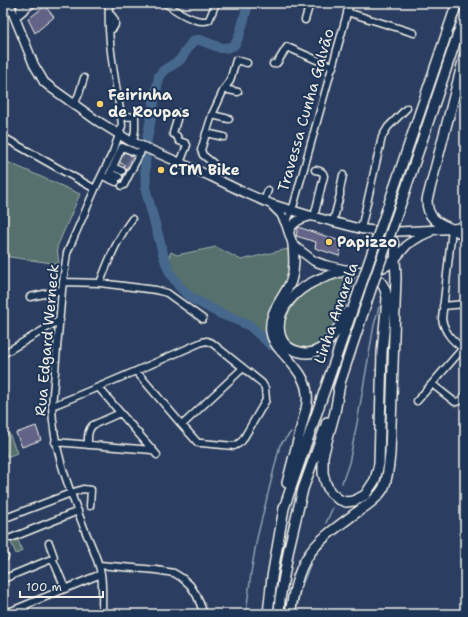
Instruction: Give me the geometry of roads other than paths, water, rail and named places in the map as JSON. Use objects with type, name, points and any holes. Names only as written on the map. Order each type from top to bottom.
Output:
[{"type":"highway","name":"Linha Amarela","points":[[268,614],[272,577],[284,508],[457,3]]},
{"type":"highway","name":"Linha Amarela","points":[[279,614],[280,599],[289,548],[303,489],[465,14]]},
{"type":"highway","points":[[452,229],[439,224],[432,217],[428,212],[427,200],[465,54]]},
{"type":"highway","points":[[284,508],[288,478],[308,398],[306,388],[298,370],[274,342],[271,330],[273,315],[291,282],[295,263],[293,245]]},
{"type":"highway","points":[[290,614],[298,576],[308,556],[320,541],[372,501],[384,487],[390,454],[396,277],[395,259]]},
{"type":"highway","points":[[348,270],[315,280],[289,301],[281,317],[279,325],[282,339],[291,349],[298,352],[313,352],[320,349],[333,336],[359,289]]},
{"type":"highway","points":[[340,384],[335,412],[323,456],[323,473],[330,492],[346,502],[354,501],[365,495],[375,480],[379,464],[382,352],[386,292],[383,285],[370,272]]},
{"type":"main road","points":[[9,3],[18,16],[34,65],[44,82],[96,120],[133,142],[138,157],[152,151],[268,202],[291,210],[361,229],[388,232],[452,229],[465,226]]},
{"type":"main road","points":[[268,202],[281,214],[293,245],[314,260],[325,265],[348,270],[370,272],[387,266],[408,244],[435,230]]},
{"type":"main road","points":[[289,233],[290,229],[295,223],[304,218],[313,216]]},
{"type":"main road","points":[[388,232],[396,245],[395,259]]},
{"type":"street","points":[[18,16],[21,3]]},
{"type":"street","points":[[18,16],[33,3]]},
{"type":"street","name":"Rua Edgard Werneck","points":[[102,614],[102,584],[99,565],[61,464],[55,442],[52,422],[52,406],[62,290],[67,253],[95,189],[108,173],[113,152],[122,126],[111,50],[109,3]]},
{"type":"street","points":[[164,3],[195,20],[206,21],[209,20],[216,3]]},
{"type":"street","points":[[298,3],[309,5],[305,20]]},
{"type":"street","name":"Travessa Cunha Galvão","points":[[286,224],[294,204],[350,3]]},
{"type":"street","points":[[347,12],[414,33]]},
{"type":"street","points":[[273,64],[277,63],[287,47],[332,67]]},
{"type":"street","points":[[210,176],[213,166],[212,163],[202,155],[201,150],[206,133],[212,115],[224,89],[230,81],[236,60],[247,63]]},
{"type":"street","points":[[74,104],[84,78]]},
{"type":"street","points":[[224,89],[238,92]]},
{"type":"street","points":[[361,229],[382,137],[388,127],[407,108]]},
{"type":"street","points":[[179,113],[173,133],[177,136],[179,141],[185,143],[187,146],[180,163]]},
{"type":"street","points":[[212,115],[229,119]]},
{"type":"street","points":[[121,116],[135,117],[133,142]]},
{"type":"street","points":[[206,133],[224,137]]},
{"type":"street","points":[[3,137],[95,189]]},
{"type":"street","points":[[108,173],[121,155],[123,147],[138,157],[126,180]]},
{"type":"street","points":[[313,216],[324,176],[321,171],[315,170]]},
{"type":"street","points":[[108,173],[119,177],[108,173]]},
{"type":"street","points":[[333,222],[340,195],[343,175]]},
{"type":"street","points":[[268,190],[268,202]]},
{"type":"street","points":[[100,283],[105,268],[124,228],[132,219]]},
{"type":"street","points":[[417,401],[464,349],[449,336],[444,328],[442,319],[452,229],[465,235]]},
{"type":"street","points":[[63,282],[100,283],[156,290],[167,293],[203,319]]},
{"type":"street","points":[[30,297],[62,290]]},
{"type":"street","points":[[443,306],[465,304]]},
{"type":"street","points":[[3,354],[60,320]]},
{"type":"street","points":[[52,406],[99,388],[136,371],[202,342],[207,341],[212,343],[262,383],[265,388],[266,400],[242,441],[238,444],[234,446],[201,443],[198,442],[182,425],[136,371]]},
{"type":"street","points":[[182,425],[243,368]]},
{"type":"street","points":[[432,384],[455,402],[460,401],[465,395]]},
{"type":"street","points":[[55,442],[154,452],[99,388]]},
{"type":"street","points":[[88,445],[88,431],[93,425],[120,413]]},
{"type":"street","points":[[3,515],[8,517],[83,489],[91,490],[90,506]]},
{"type":"street","points":[[11,538],[78,511]]},
{"type":"street","points":[[48,544],[54,557],[52,560],[66,588]]},
{"type":"street","points":[[3,579],[52,560]]},
{"type":"street","points":[[99,565],[174,573],[190,585],[197,596],[204,614]]},
{"type":"street","points":[[4,614],[101,574]]},
{"type":"street","points":[[24,606],[27,614]]},
{"type":"waterway","points":[[248,3],[241,32],[234,45],[221,48],[200,40],[196,40],[192,42],[180,60],[163,71],[159,76],[147,139],[145,163],[146,191],[164,257],[170,273],[179,286],[190,297],[219,313],[250,326],[271,345]]},
{"type":"waterway","points":[[342,483],[349,463],[374,325],[379,307]]},
{"type":"waterway","points":[[246,614],[257,538],[280,445],[291,432]]},
{"type":"waterway","points":[[326,523],[333,507]]},
{"type":"waterway","points":[[296,614],[300,590],[311,563]]},
{"type":"tunnel","points":[[124,153],[136,159]]},
{"type":"tunnel","points":[[121,159],[133,165]]},
{"type":"place","name":"Feirinha de Roupas","points":[[100,104]]},
{"type":"place","name":"CTM Bike","points":[[161,170]]},
{"type":"place","name":"Papizzo","points":[[329,242]]}]
